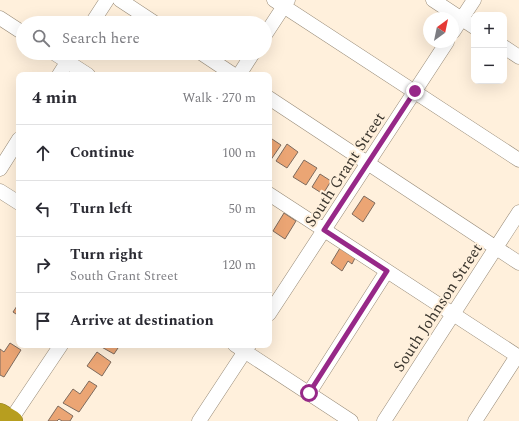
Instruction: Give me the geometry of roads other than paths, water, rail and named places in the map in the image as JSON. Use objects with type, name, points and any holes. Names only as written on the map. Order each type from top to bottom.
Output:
[{"type":"highway","points":[[0,414],[11,421]]},
{"type":"street","points":[[97,16],[107,0]]},
{"type":"street","points":[[120,0],[144,16]]},
{"type":"street","points":[[433,0],[471,25]]},
{"type":"street","points":[[459,23],[474,0]]},
{"type":"street","points":[[272,21],[282,2],[519,160]]},
{"type":"street","points":[[1,22],[16,30]]},
{"type":"street","name":"South Grant Street","points":[[272,309],[443,48]]},
{"type":"street","points":[[506,48],[519,57]]},
{"type":"street","points":[[61,72],[68,60]]},
{"type":"street","points":[[73,60],[85,72]]},
{"type":"street","points":[[212,60],[230,72]]},
{"type":"street","points":[[241,72],[249,60]]},
{"type":"street","points":[[272,100],[519,263]]},
{"type":"street","points":[[0,169],[16,144]]},
{"type":"street","points":[[0,191],[16,201]]},
{"type":"street","points":[[272,196],[518,357],[475,421]]},
{"type":"street","name":"South Johnson Street","points":[[384,421],[519,212]]},
{"type":"street","points":[[309,393],[387,271]]},
{"type":"street","points":[[11,421],[59,348]]},
{"type":"street","points":[[199,421],[242,348]]},
{"type":"street","points":[[244,348],[351,421]]}]
